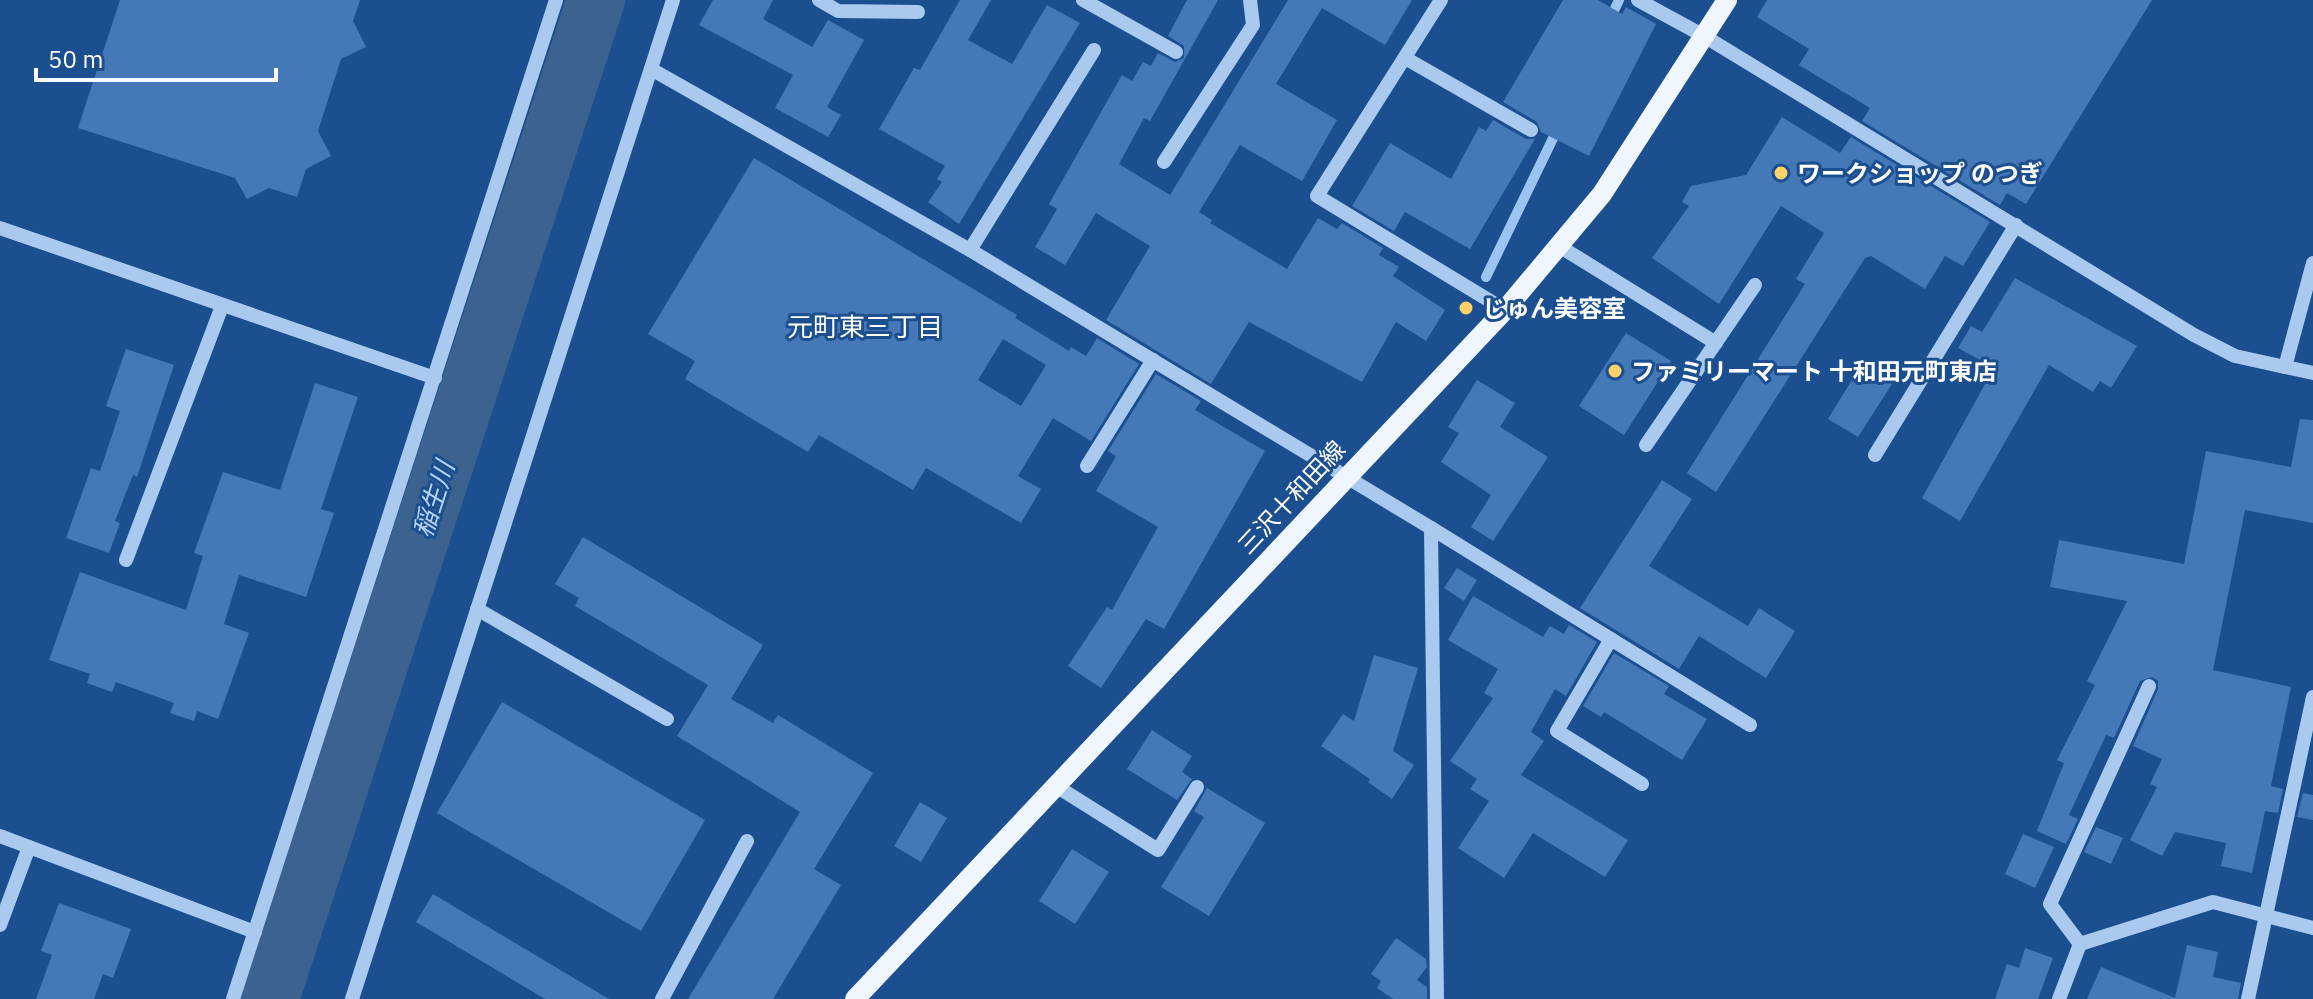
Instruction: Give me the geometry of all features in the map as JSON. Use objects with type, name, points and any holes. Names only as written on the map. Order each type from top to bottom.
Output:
[{"type":"main road","name":"三沢十和田線","points":[[855,999],[1505,310],[1602,194],[1727,0]]},
{"type":"street","points":[[233,999],[556,0]]},
{"type":"street","points":[[352,999],[673,0]]},
{"type":"street","points":[[819,0],[838,11],[918,12]]},
{"type":"street","points":[[1083,0],[1176,52]]},
{"type":"street","points":[[1164,162],[1253,25],[1250,0]]},
{"type":"street","points":[[1441,0],[1317,196],[1505,310]]},
{"type":"street","points":[[1638,0],[1704,36],[2194,335],[2235,356],[2313,373]]},
{"type":"street","points":[[970,250],[1094,50]]},
{"type":"street","points":[[1405,58],[1531,130]]},
{"type":"street","points":[[651,69],[970,250],[1750,725]]},
{"type":"street","points":[[1875,455],[2016,225]]},
{"type":"street","points":[[0,228],[435,378]]},
{"type":"street","points":[[1559,246],[1716,343]]},
{"type":"street","points":[[2285,367],[2313,263]]},
{"type":"street","points":[[1646,445],[1755,285]]},
{"type":"street","points":[[126,560],[222,306]]},
{"type":"street","points":[[1087,466],[1153,360]]},
{"type":"street","points":[[1431,528],[1437,999]]},
{"type":"street","points":[[477,609],[667,719]]},
{"type":"street","points":[[1611,639],[1557,731],[1642,784]]},
{"type":"street","points":[[2080,944],[2050,904],[2149,686]]},
{"type":"street","points":[[2248,999],[2313,697]]},
{"type":"street","points":[[1056,786],[1158,850],[1197,787]]},
{"type":"street","points":[[0,836],[255,932]]},
{"type":"street","points":[[662,999],[747,841]]},
{"type":"street","points":[[0,925],[29,847]]},
{"type":"street","points":[[2080,944],[2213,902],[2313,928]]},
{"type":"street","points":[[2059,999],[2080,944]]},
{"type":"building","points":[[120,0],[360,0],[353,21],[366,47],[341,59],[318,131],[331,156],[306,169],[297,197],[269,188],[247,199],[235,178],[78,128]]},
{"type":"building","points":[[713,0],[773,0],[763,19],[812,47],[828,20],[864,40],[827,107],[841,115],[828,137],[775,108],[793,75],[699,25]]},
{"type":"building","points":[[960,0],[991,0],[968,40],[1012,64],[1047,5],[1080,23],[959,224],[928,202],[942,182],[937,179],[945,166],[879,129],[914,68],[920,70]]},
{"type":"building","points":[[1187,0],[1218,0],[1150,121],[1144,118],[1119,164],[1170,195],[1288,0],[1412,0],[1385,45],[1322,8],[1276,84],[1337,120],[1302,181],[1240,145],[1199,212],[1212,220],[1210,223],[1287,269],[1318,218],[1337,229],[1342,223],[1383,248],[1379,255],[1399,267],[1393,276],[1445,310],[1426,341],[1396,322],[1362,382],[1249,322],[1211,384],[1106,320],[1150,246],[1096,213],[1065,265],[1035,247],[1057,209],[1049,204],[1122,75],[1132,81],[1143,62],[1151,66],[1158,53],[1175,62],[1184,58],[1184,46],[1168,36]]},
{"type":"building","points":[[1563,0],[1598,0],[1622,14],[1626,7],[1656,24],[1589,156],[1541,132],[1537,122],[1503,102]]},
{"type":"building","points":[[1767,0],[2152,0],[2026,204],[2007,193],[2000,205],[1862,121],[1870,108],[1799,65],[1809,49],[1757,17]]},
{"type":"building","points":[[1782,117],[1840,153],[1851,137],[1990,222],[1963,266],[1945,256],[1925,289],[1871,256],[1865,258],[1716,492],[1687,473],[1805,284],[1796,279],[1824,233],[1781,206],[1719,304],[1652,258],[1689,206],[1682,202],[1691,186],[1746,175]]},
{"type":"building","points":[[1493,120],[1526,139],[1535,139],[1470,249],[1405,212],[1394,231],[1352,206],[1390,143],[1451,179],[1479,127],[1486,131]]},
{"type":"building","points":[[754,158],[1017,315],[1015,318],[1069,351],[1071,347],[1086,356],[1097,338],[1139,364],[1091,441],[1053,418],[1018,476],[1041,489],[1021,523],[926,468],[913,490],[819,435],[808,452],[685,379],[695,361],[648,334]],"holes":[[[1003,339],[1046,365],[1021,406],[978,380]]]},
{"type":"building","points":[[2015,278],[2137,346],[2111,388],[2100,381],[2093,392],[2049,365],[1960,521],[1922,498],[1994,368],[1958,348],[1971,326],[1982,332]]},
{"type":"building","points":[[1626,333],[1671,361],[1624,435],[1579,406]]},
{"type":"building","points":[[126,349],[174,365],[137,477],[133,475],[115,521],[120,523],[109,553],[66,538],[91,468],[100,471],[120,411],[106,406]]},
{"type":"building","points":[[1861,365],[1892,384],[1858,437],[1828,419]]},
{"type":"building","points":[[1156,374],[1201,401],[1195,410],[1265,451],[1164,629],[1146,619],[1101,688],[1068,666],[1107,607],[1112,610],[1158,527],[1096,491],[1116,456],[1108,451]]},
{"type":"building","points":[[1477,380],[1515,403],[1500,427],[1548,457],[1493,541],[1471,527],[1491,495],[1441,462],[1459,433],[1448,427]]},
{"type":"building","points":[[315,383],[358,397],[321,509],[334,513],[306,597],[239,575],[224,624],[249,633],[218,719],[197,711],[194,721],[170,713],[174,703],[116,682],[112,692],[87,683],[90,674],[49,660],[80,572],[186,610],[203,556],[194,553],[223,472],[280,490]]},
{"type":"building","points":[[2300,419],[2313,420],[2313,523],[2245,510],[2213,670],[2291,687],[2271,786],[2283,789],[2278,813],[2265,811],[2252,873],[2221,866],[2226,843],[2175,832],[2162,856],[2130,840],[2157,787],[2150,784],[2162,759],[2133,746],[2158,689],[2158,681],[2152,677],[2140,681],[2114,738],[2106,735],[2069,815],[2078,819],[2066,844],[2037,831],[2064,763],[2057,760],[2095,685],[2087,681],[2127,601],[2050,587],[2059,540],[2184,564],[2206,451],[2291,467]]},
{"type":"building","points":[[1662,480],[1692,499],[1649,566],[1748,626],[1759,608],[1795,631],[1766,678],[1699,636],[1679,669],[1580,608]]},
{"type":"building","points":[[583,537],[763,645],[731,699],[773,723],[778,715],[873,773],[814,869],[841,885],[773,999],[688,999],[800,812],[677,736],[708,685],[575,606],[579,598],[555,584]]},
{"type":"building","points":[[1457,568],[1477,580],[1464,601],[1444,588]]},
{"type":"building","points":[[1473,596],[1543,637],[1550,626],[1564,634],[1569,625],[1597,642],[1566,696],[1555,689],[1531,732],[1544,741],[1521,775],[1628,840],[1605,877],[1533,833],[1504,878],[1458,848],[1489,801],[1470,789],[1477,779],[1450,761],[1493,698],[1484,693],[1498,669],[1448,640]]},
{"type":"building","points":[[1614,653],[1669,686],[1664,694],[1707,719],[1682,760],[1604,712],[1601,717],[1583,706]]},
{"type":"building","points":[[1374,655],[1418,668],[1393,751],[1414,765],[1392,799],[1368,782],[1370,779],[1321,746],[1343,714],[1354,721]]},
{"type":"building","points":[[502,702],[705,820],[641,931],[437,813]]},
{"type":"building","points":[[1152,730],[1192,756],[1182,772],[1192,779],[1177,800],[1127,769]]},
{"type":"building","points":[[1207,788],[1265,823],[1209,916],[1161,887],[1204,817],[1194,811]]},
{"type":"building","points":[[2303,793],[2313,795],[2313,820],[2297,817]]},
{"type":"building","points":[[920,802],[947,818],[921,862],[894,846]]},
{"type":"building","points":[[2096,827],[2123,838],[2111,864],[2084,852]]},
{"type":"building","points":[[2023,834],[2054,847],[2035,888],[2005,874]]},
{"type":"building","points":[[1072,849],[1109,872],[1075,924],[1039,901]]},
{"type":"building","points":[[433,894],[609,999],[545,999],[416,922]]},
{"type":"building","points":[[59,903],[131,929],[113,978],[103,974],[94,999],[36,999],[52,955],[41,951]]},
{"type":"building","points":[[1396,938],[1426,959],[1427,967],[1417,980],[1427,987],[1427,999],[1393,999],[1377,988],[1381,981],[1371,974]]},
{"type":"building","points":[[2187,945],[2218,952],[2213,977],[2241,983],[2238,999],[2087,999],[2101,967],[2175,998]]},
{"type":"building","points":[[2025,948],[2053,958],[2038,999],[1995,999],[2007,964],[2019,968]]},
{"type":"waterway","name":"稲生川","points":[[270,999],[596,0]]},
{"type":"waterway","points":[[1610,19],[1619,0]]},
{"type":"waterway","points":[[1486,277],[1558,128]]},
{"type":"place","name":"ワークショップ のつぎ","points":[[1781,173]]},
{"type":"place","name":"じゅん美容室","points":[[1466,308]]},
{"type":"place","name":"ファミリーマート 十和田元町東店","points":[[1615,371]]},
{"type":"district","name":"元町東三丁目","points":[[865,326]]}]
